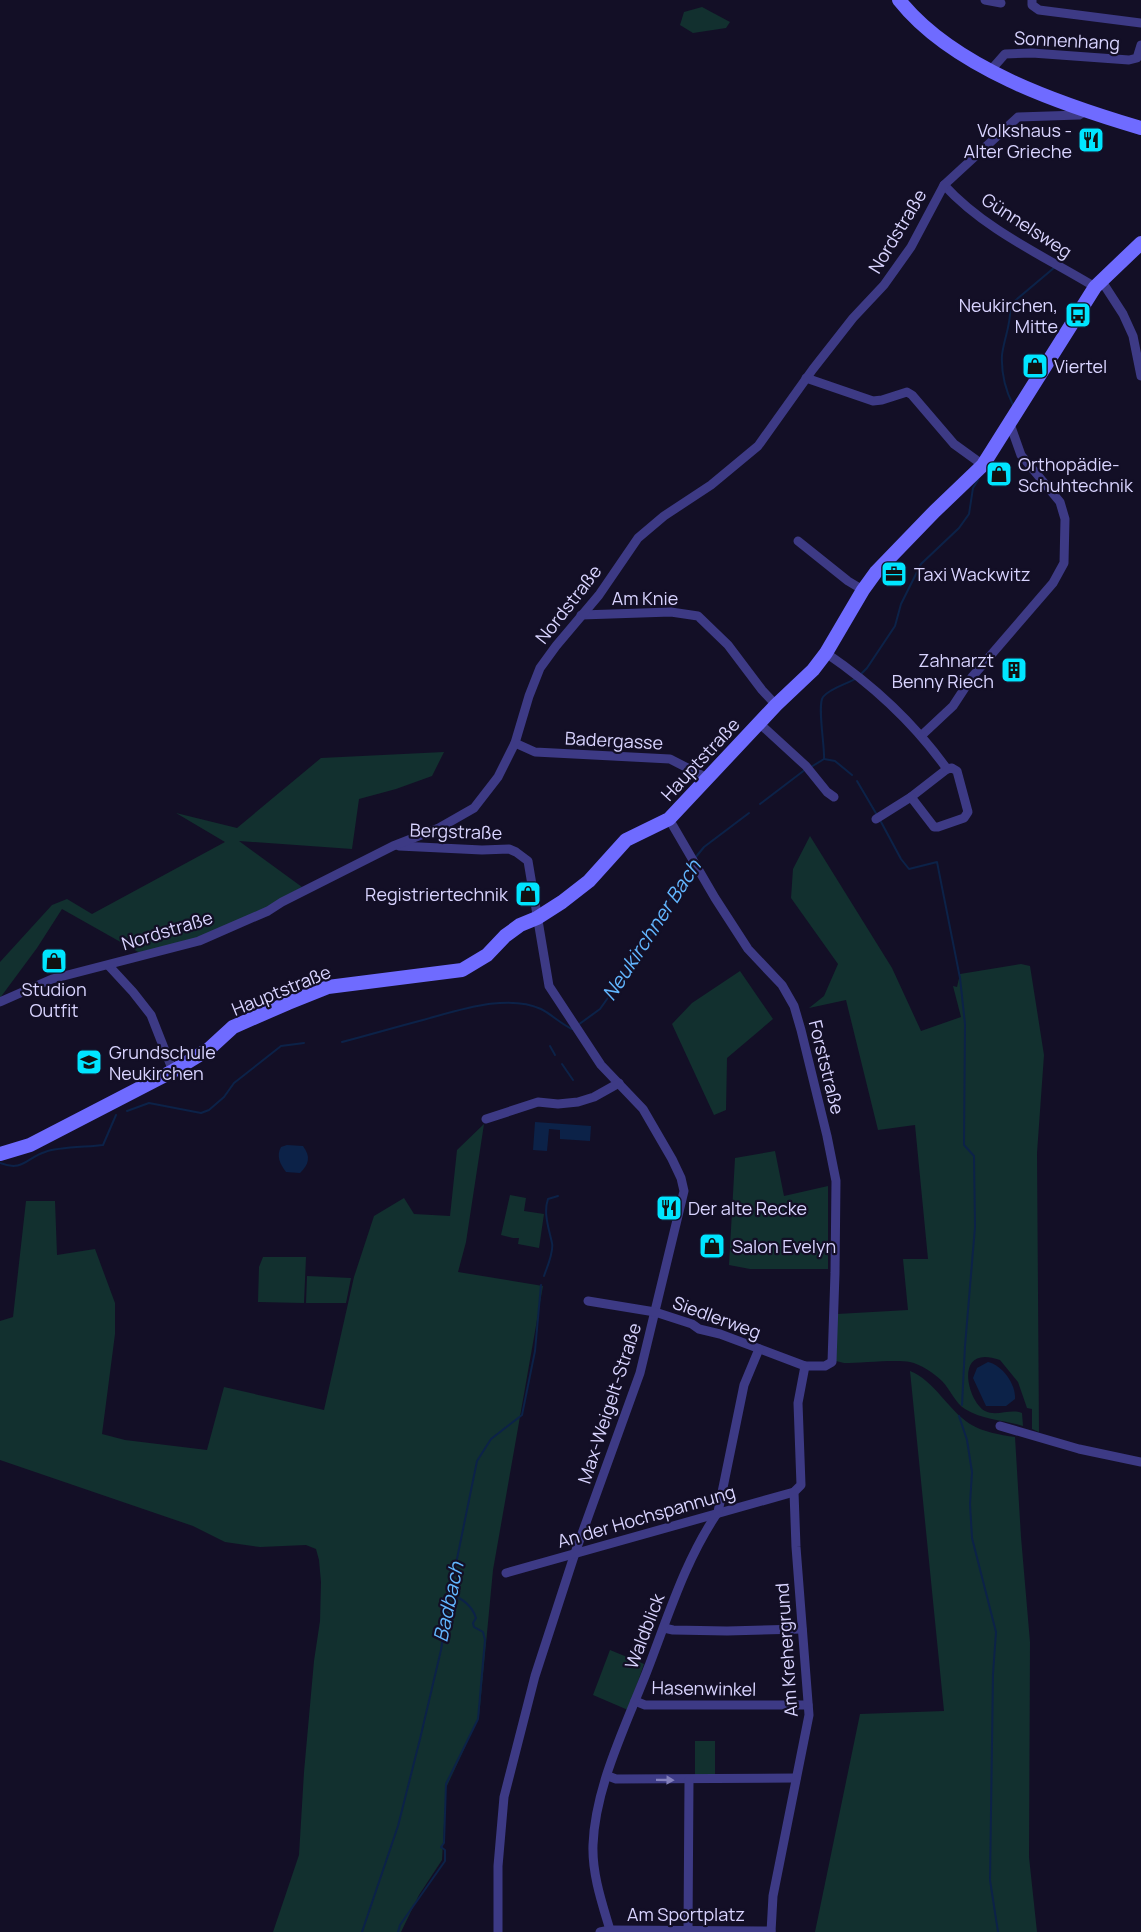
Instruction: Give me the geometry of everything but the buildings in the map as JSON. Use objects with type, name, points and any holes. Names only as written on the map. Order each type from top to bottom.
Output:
[{"type":"street","points":[[899,0],[940,40],[990,70],[1031,89],[1141,128]]},
{"type":"street","points":[[985,0],[1001,3]]},
{"type":"street","name":"Sonnenhang","points":[[1032,0],[1032,5],[1039,10],[1141,23]]},
{"type":"street","name":"Sonnenhang","points":[[990,70],[1005,54],[1032,53],[1129,60],[1137,58],[1141,45]]},
{"type":"street","name":"Nordstraße","points":[[0,1002],[52,979],[81,970],[109,966],[140,955],[199,940],[268,911],[393,846],[439,828],[474,808],[498,777],[515,743],[540,668],[599,595],[638,538],[664,516],[711,485],[758,446],[806,378],[853,318],[884,285],[911,247],[944,185],[1018,117],[1079,115],[1088,110]]},
{"type":"street","name":"Günnelsweg","points":[[944,185],[954,196],[1011,239],[1098,283]]},
{"type":"street","name":"Hauptstraße","points":[[0,1154],[30,1145],[173,1071],[208,1049],[233,1027],[328,987],[462,970],[487,955],[505,936],[520,925],[537,918],[589,881],[626,840],[669,819],[776,705],[813,670],[876,572],[983,465],[1098,283],[1141,243]]},
{"type":"street","points":[[1098,283],[1123,314],[1133,336],[1141,376]]},
{"type":"street","points":[[806,378],[873,401],[907,392],[954,444],[983,465]]},
{"type":"street","points":[[922,735],[953,706],[972,677],[1048,589],[1064,563],[1065,519],[1060,502],[1021,455],[1010,424]]},
{"type":"street","points":[[798,541],[848,581],[863,590]]},
{"type":"street","name":"Am Knie","points":[[581,615],[671,612],[698,616],[728,645],[776,705]]},
{"type":"street","points":[[826,653],[859,676],[922,735],[947,769]]},
{"type":"street","points":[[759,723],[808,768],[826,792],[834,797]]},
{"type":"street","name":"Badergasse","points":[[515,743],[535,752],[670,759],[707,778]]},
{"type":"street","points":[[879,816],[911,797],[947,769],[952,768],[957,771],[968,812],[967,816],[938,827],[934,826],[911,797]]},
{"type":"street","name":"Forststraße","points":[[669,819],[748,949],[782,985],[794,1006],[836,1181],[832,1362]]},
{"type":"street","name":"Bergstraße","points":[[393,846],[509,849],[516,852],[528,861],[537,918]]},
{"type":"street","name":"Max-Weigelt-Straße","points":[[498,1932],[498,1866],[504,1797],[535,1676],[575,1553],[640,1373],[684,1191],[672,1159],[643,1109],[601,1065],[549,986],[537,918]]},
{"type":"street","points":[[109,966],[151,1015],[173,1071]]},
{"type":"street","points":[[486,1119],[538,1102],[558,1104],[578,1102],[594,1097],[619,1083]]},
{"type":"street","name":"Siedlerweg","points":[[588,1301],[655,1312],[805,1366],[825,1366],[832,1362]]},
{"type":"street","name":"Waldblick","points":[[605,1931],[593,1845],[596,1815],[635,1701],[684,1576],[718,1512],[744,1385],[759,1349]]},
{"type":"street","name":"Am Krehergrund","points":[[771,1931],[773,1896],[808,1723],[796,1547],[795,1492],[801,1485],[798,1403],[805,1366]]},
{"type":"street","points":[[1000,1426],[1079,1449],[1141,1462]]},
{"type":"street","name":"An der Hochspannung","points":[[506,1573],[795,1492]]},
{"type":"street","points":[[664,1628],[727,1631],[802,1629]]},
{"type":"street","name":"Hasenwinkel","points":[[635,1701],[645,1705],[808,1705]]},
{"type":"street","points":[[608,1776],[616,1779],[688,1780],[796,1778]]},
{"type":"street","points":[[688,1780],[688,1930]]},
{"type":"street","name":"Am Sportplatz","points":[[605,1931],[771,1931]]},
{"type":"green space","points":[[702,7],[730,22],[726,28],[693,33],[680,25],[684,12]]},
{"type":"green space","points":[[444,752],[432,776],[359,799],[352,849],[239,841],[302,887],[251,916],[200,937],[140,953],[62,909],[0,998],[0,962],[52,905],[67,899],[92,914],[225,842],[176,813],[237,828],[321,758]]},
{"type":"green space","points":[[810,836],[892,968],[921,1031],[961,1017],[953,986],[957,987],[960,974],[1021,964],[1030,966],[1044,1055],[1037,1153],[1039,1432],[1032,1429],[1032,1409],[1027,1408],[1018,1382],[1000,1360],[985,1357],[975,1359],[968,1375],[969,1386],[973,1396],[985,1411],[1022,1413],[1023,1426],[986,1418],[965,1409],[939,1378],[914,1363],[836,1361],[837,1314],[908,1310],[903,1259],[928,1259],[915,1125],[878,1130],[846,1000],[809,1008],[824,996],[838,964],[791,898],[793,869]]},
{"type":"green space","points":[[740,971],[773,1019],[727,1058],[726,1110],[714,1115],[672,1024],[692,1003]]},
{"type":"green space","points":[[484,1124],[466,1242],[458,1272],[543,1286],[493,1570],[479,1717],[446,1788],[442,1860],[419,1895],[401,1932],[273,1932],[299,1855],[304,1772],[320,1621],[321,1582],[316,1549],[306,1545],[260,1547],[225,1542],[193,1526],[0,1460],[0,1321],[13,1317],[26,1201],[55,1201],[57,1255],[95,1249],[115,1303],[115,1334],[102,1434],[125,1440],[207,1450],[224,1387],[324,1410],[354,1277],[374,1216],[404,1198],[414,1214],[450,1216],[457,1150]]},
{"type":"green space","points":[[775,1151],[784,1196],[828,1186],[828,1269],[750,1269],[729,1265],[735,1158]]},
{"type":"green space","points":[[510,1195],[526,1198],[524,1211],[544,1214],[539,1248],[518,1244],[519,1238],[501,1235]]},
{"type":"green space","points":[[263,1257],[306,1257],[304,1303],[258,1302],[259,1267]]},
{"type":"green space","points":[[307,1276],[351,1278],[346,1303],[306,1303]]},
{"type":"green space","points":[[910,1371],[927,1381],[954,1411],[970,1424],[986,1431],[1015,1437],[1030,1642],[1029,1857],[1037,1932],[815,1932],[860,1714],[944,1711]]},
{"type":"green space","points":[[610,1650],[644,1664],[628,1710],[593,1695]]},
{"type":"green space","points":[[695,1741],[715,1741],[715,1779],[695,1779]]},
{"type":"water","points":[[535,1122],[591,1126],[590,1141],[560,1139],[560,1130],[549,1129],[547,1151],[533,1150]]},
{"type":"water","points":[[303,1146],[306,1150],[308,1160],[300,1173],[286,1172],[280,1163],[281,1147]]},
{"type":"water","points":[[988,1362],[1003,1371],[1011,1381],[1015,1399],[1006,1406],[986,1406],[973,1378],[977,1368]]},
{"type":"waterway","points":[[1013,405],[1002,369],[1010,305],[1055,267]]},
{"type":"waterway","name":"Neukirchner Bach","points":[[861,674],[895,626],[901,604],[921,564],[959,528],[969,514],[973,488],[978,480]]},
{"type":"waterway","name":"Neukirchner Bach","points":[[811,767],[824,759],[821,708],[823,697],[857,678]]},
{"type":"waterway","points":[[824,759],[835,761],[852,775]]},
{"type":"waterway","name":"Neukirchner Bach","points":[[760,804],[806,769]]},
{"type":"waterway","points":[[857,781],[877,815]]},
{"type":"waterway","name":"Neukirchner Bach","points":[[695,858],[704,847],[749,813]]},
{"type":"waterway","points":[[880,820],[909,869],[937,862],[960,978],[965,1024],[964,1145],[974,1156],[975,1227],[962,1405]]},
{"type":"waterway","name":"Neukirchner Bach","points":[[578,1025],[600,1009],[644,947],[691,861]]},
{"type":"waterway","name":"Neukirchner Bach","points":[[342,1042],[466,1008],[498,1003],[528,1005],[541,1009],[573,1028]]},
{"type":"waterway","name":"Neukirchner Bach","points":[[127,1111],[149,1103],[201,1113],[209,1110],[224,1097],[234,1083],[281,1046],[304,1043]]},
{"type":"waterway","points":[[550,1046],[555,1055]]},
{"type":"waterway","points":[[562,1064],[573,1080]]},
{"type":"waterway","name":"Neukirchner Bach","points":[[0,1163],[14,1166],[50,1150],[103,1145],[116,1115]]},
{"type":"waterway","points":[[544,1276],[552,1247],[547,1221],[547,1204],[548,1199],[558,1196]]},
{"type":"waterway","name":"Badbach","points":[[362,1932],[398,1826],[420,1739],[441,1650],[450,1593],[477,1461],[491,1439],[522,1415],[535,1351],[541,1285]]},
{"type":"waterway","points":[[959,1416],[967,1440],[972,1472],[970,1504],[972,1538],[996,1632],[993,1674],[990,1880],[998,1932]]},
{"type":"waterway","points":[[398,1932],[400,1925],[445,1861],[445,1850],[441,1847],[444,1843],[446,1784],[478,1719],[485,1640],[483,1632],[474,1627],[473,1623],[476,1618],[472,1609],[450,1593]]},
{"type":"place","name":"Volkshaus - Alter Grieche","points":[[1091,140]]},
{"type":"place","name":"Neukirchen, Mitte","points":[[1078,315]]},
{"type":"place","name":"Viertel","points":[[1035,366]]},
{"type":"place","name":"Orthopädie- Schuhtechnik","points":[[999,474]]},
{"type":"place","name":"Taxi Wackwitz","points":[[894,574]]},
{"type":"place","name":"Zahnarzt Benny Riech","points":[[1014,670]]},
{"type":"place","name":"Registriertechnik","points":[[528,894]]},
{"type":"place","name":"Studion Outfit","points":[[54,961]]},
{"type":"place","name":"Grundschule Neukirchen","points":[[89,1062]]},
{"type":"place","name":"Der alte Recke","points":[[669,1208]]},
{"type":"place","name":"Salon Evelyn","points":[[712,1246]]}]
